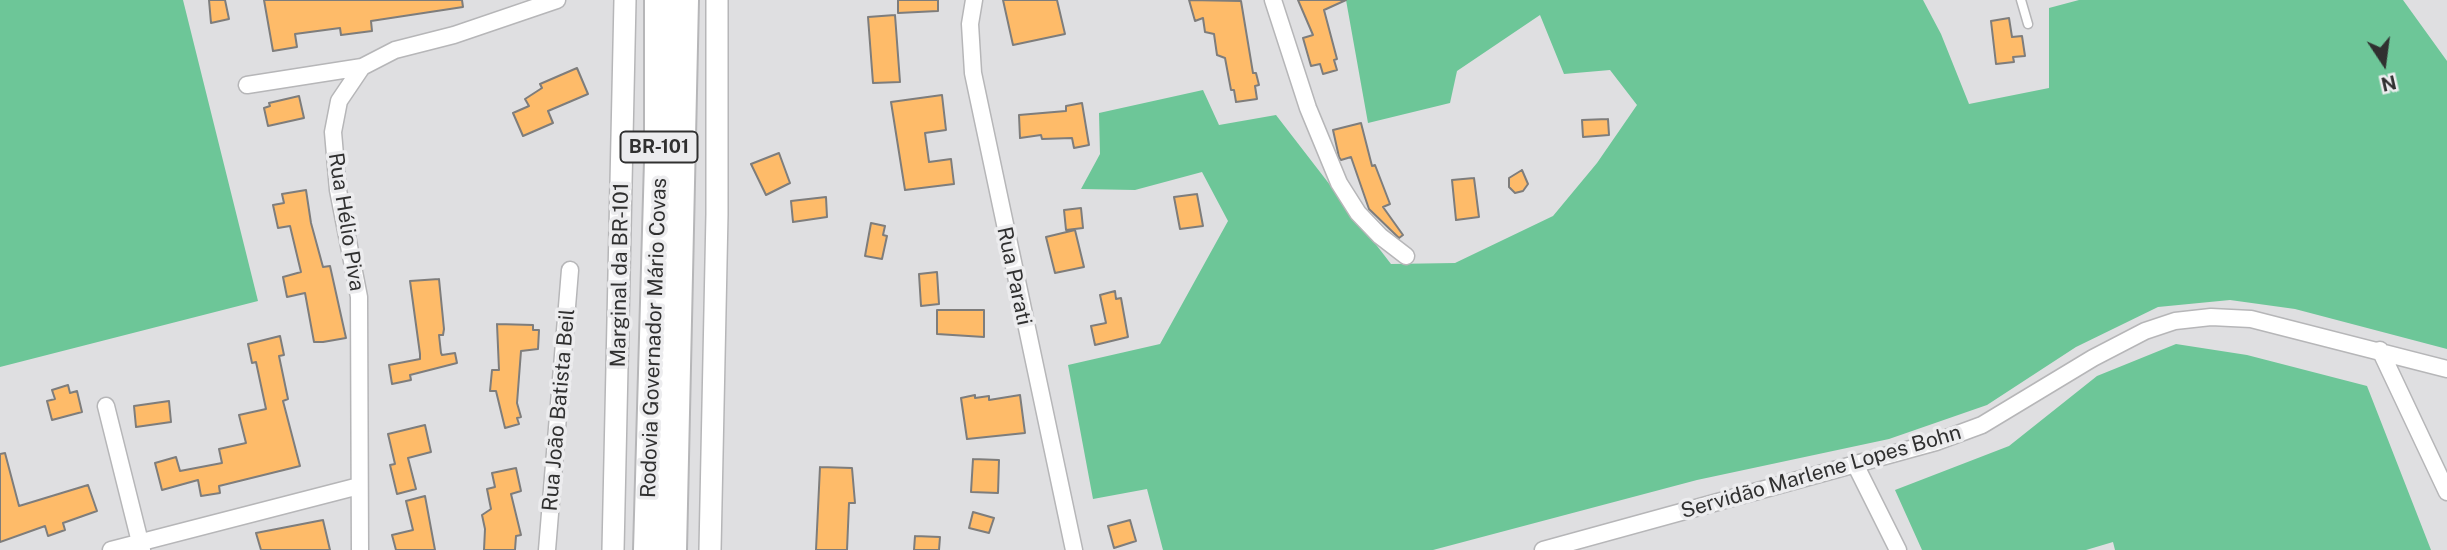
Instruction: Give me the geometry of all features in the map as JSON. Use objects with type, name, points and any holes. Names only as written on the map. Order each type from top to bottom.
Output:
[{"type":"highway","name":"Rodovia Governador Mário Covas","points":[[648,550],[659,161],[659,0]]},
{"type":"highway","name":"Rodovia Governador Mário Covas","points":[[672,550],[684,0]]},
{"type":"main road","name":"Marginal da BR-101","points":[[613,550],[625,0]]},
{"type":"main road","points":[[710,550],[717,214],[717,0]]},
{"type":"street","name":"Rua Hélio Piva","points":[[360,550],[359,298],[338,190],[333,132],[339,101],[362,67],[395,50],[454,35],[557,0]]},
{"type":"street","name":"Rua Parati","points":[[974,0],[970,24],[972,73],[1074,550]]},
{"type":"street","points":[[1273,0],[1308,108],[1339,183],[1358,213],[1380,236],[1406,256]]},
{"type":"street","points":[[247,85],[362,67]]},
{"type":"street","name":"Rua João Batista Beil","points":[[547,550],[570,270]]},
{"type":"street","name":"Servidão Marlene Lopes Bohn","points":[[1543,550],[1856,466],[1982,425],[2102,353],[2146,331],[2175,321],[2211,317],[2251,319],[2447,369]]},
{"type":"street","points":[[2380,350],[2447,492]]},
{"type":"street","points":[[106,406],[141,546]]},
{"type":"street","points":[[1856,466],[1898,550]]},
{"type":"street","points":[[111,550],[141,546],[359,485]]},
{"type":"lane","points":[[2021,0],[2028,24]]},
{"type":"green space","points":[[0,0],[183,0],[258,301],[0,367]]},
{"type":"green space","points":[[1346,0],[1923,0],[1941,34],[1969,104],[2049,88],[2049,8],[2079,0],[2403,0],[2447,61],[2447,349],[2295,309],[2230,300],[2158,307],[2076,347],[1987,405],[1889,439],[1697,480],[1433,550],[1163,550],[1147,489],[1093,499],[1068,365],[1160,344],[1228,221],[1202,172],[1135,190],[1081,189],[1100,154],[1099,113],[1203,90],[1219,125],[1276,115],[1391,264],[1455,263],[1553,216],[1597,163],[1637,105],[1610,70],[1564,74],[1540,15],[1457,71],[1450,103],[1368,123]]},
{"type":"green space","points":[[2176,344],[2247,355],[2367,386],[2431,550],[2115,550],[2113,542],[2086,550],[1922,550],[1895,490],[2009,446],[2097,376]]},
{"type":"building","points":[[209,0],[225,0],[229,19],[211,23]]},
{"type":"building","points":[[264,0],[462,0],[463,7],[371,21],[372,31],[341,35],[340,28],[295,34],[297,47],[273,51]]},
{"type":"building","points":[[898,0],[938,0],[938,11],[898,13]]},
{"type":"building","points":[[1003,0],[1057,0],[1065,34],[1013,45]]},
{"type":"building","points":[[1189,0],[1241,1],[1253,73],[1256,73],[1259,85],[1255,86],[1257,99],[1236,102],[1225,58],[1217,55],[1214,34],[1205,32],[1203,18],[1195,21]]},
{"type":"building","points":[[1298,0],[1346,0],[1324,10],[1337,59],[1334,60],[1337,70],[1323,74],[1320,64],[1311,66],[1303,38],[1313,35]]},
{"type":"building","points":[[895,15],[900,82],[873,83],[868,17]]},
{"type":"building","points":[[2009,18],[2012,37],[2022,36],[2025,56],[2013,57],[2014,62],[1996,64],[1991,21]]},
{"type":"building","points":[[577,68],[588,94],[548,111],[553,123],[523,136],[513,113],[529,106],[525,99],[542,88],[540,84]]},
{"type":"building","points":[[942,95],[946,130],[925,133],[929,162],[951,159],[954,184],[905,190],[891,102]]},
{"type":"building","points":[[299,96],[304,118],[268,126],[264,108],[270,106],[269,103]]},
{"type":"building","points":[[1082,103],[1089,145],[1074,148],[1072,138],[1042,139],[1041,135],[1020,138],[1019,115],[1066,111],[1066,106]]},
{"type":"building","points":[[1608,119],[1609,135],[1583,137],[1582,120]]},
{"type":"building","points":[[1361,123],[1372,166],[1375,165],[1390,204],[1383,207],[1403,235],[1399,238],[1369,209],[1351,157],[1341,160],[1339,157],[1333,130]]},
{"type":"building","points":[[779,153],[790,183],[766,195],[751,164]]},
{"type":"building","points":[[1522,170],[1528,184],[1523,191],[1515,193],[1509,187],[1509,178]]},
{"type":"building","points":[[1474,178],[1479,217],[1456,220],[1452,180]]},
{"type":"building","points":[[306,190],[311,223],[323,267],[330,266],[346,338],[314,342],[305,293],[287,297],[283,277],[301,272],[290,226],[278,228],[273,205],[284,203],[282,194]]},
{"type":"building","points":[[1197,194],[1203,226],[1180,229],[1174,197]]},
{"type":"building","points":[[826,197],[827,217],[793,222],[791,201]]},
{"type":"building","points":[[1081,208],[1083,228],[1066,230],[1064,210]]},
{"type":"building","points":[[871,223],[885,226],[883,235],[887,236],[882,259],[865,256]]},
{"type":"building","points":[[1075,230],[1084,267],[1055,273],[1046,237]]},
{"type":"building","points":[[937,272],[939,304],[921,306],[919,274]]},
{"type":"building","points":[[439,279],[444,329],[443,335],[439,335],[441,353],[455,353],[457,363],[410,375],[411,380],[392,384],[389,365],[420,359],[410,281]]},
{"type":"building","points":[[1115,291],[1116,299],[1121,298],[1128,337],[1095,345],[1091,326],[1106,323],[1100,295]]},
{"type":"building","points":[[937,310],[984,310],[984,337],[937,334]]},
{"type":"building","points":[[497,324],[533,325],[533,330],[539,330],[538,349],[521,351],[517,403],[521,417],[517,418],[519,424],[505,428],[496,391],[490,391],[492,370],[499,370]]},
{"type":"building","points":[[280,336],[284,355],[279,356],[288,399],[283,401],[300,466],[219,486],[220,493],[201,496],[198,480],[162,490],[155,463],[176,457],[180,471],[222,463],[219,449],[246,443],[239,415],[266,409],[256,362],[252,363],[248,344]]},
{"type":"building","points":[[68,385],[70,393],[77,391],[82,412],[52,420],[47,401],[55,399],[52,390]]},
{"type":"building","points":[[975,395],[975,398],[989,396],[989,400],[1020,395],[1025,433],[967,439],[961,398]]},
{"type":"building","points":[[169,401],[171,422],[136,427],[134,406]]},
{"type":"building","points":[[425,425],[431,452],[408,458],[416,489],[397,494],[390,465],[395,464],[388,434]]},
{"type":"building","points":[[5,453],[19,506],[88,485],[97,511],[63,523],[65,530],[48,536],[45,526],[0,542],[0,454]]},
{"type":"building","points":[[973,459],[999,460],[998,493],[971,492]]},
{"type":"building","points":[[820,467],[852,468],[855,503],[849,503],[847,550],[816,550]]},
{"type":"building","points":[[516,468],[521,491],[511,494],[521,535],[516,536],[515,550],[484,550],[485,529],[482,515],[491,509],[487,489],[495,487],[492,473]]},
{"type":"building","points":[[425,496],[435,550],[396,550],[392,535],[413,530],[406,501]]},
{"type":"building","points":[[973,512],[994,518],[989,533],[969,528]]},
{"type":"building","points":[[323,520],[330,550],[261,550],[256,533]]},
{"type":"building","points":[[1130,520],[1136,541],[1114,548],[1108,526]]},
{"type":"building","points":[[915,536],[940,537],[939,550],[914,550]]}]
